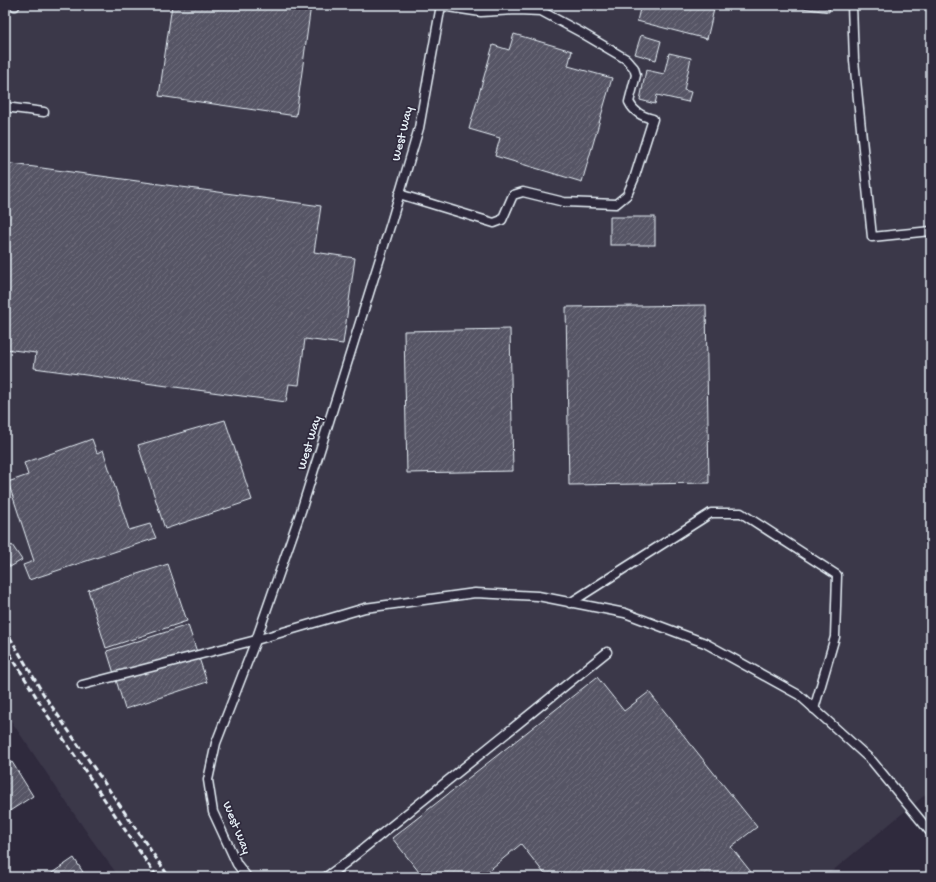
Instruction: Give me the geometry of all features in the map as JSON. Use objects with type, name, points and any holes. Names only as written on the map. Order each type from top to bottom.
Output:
[{"type":"lane","points":[[852,5],[854,60],[872,237],[931,231]]},
{"type":"lane","points":[[399,194],[494,223],[502,220],[513,195],[523,192],[564,202],[616,204],[627,195],[634,179],[652,119],[644,117],[633,110],[629,102],[636,75],[634,68],[626,59],[582,32],[541,11],[517,10],[481,12],[441,6]]},
{"type":"lane","name":"West Way","points":[[248,877],[237,864],[213,812],[208,780],[216,743],[256,640],[301,511],[399,194],[419,128],[441,6]]},
{"type":"lane","points":[[5,107],[44,112]]},
{"type":"lane","points":[[570,603],[711,513],[741,513],[837,575],[836,637],[814,709]]},
{"type":"lane","points":[[82,685],[256,640],[365,608],[476,593],[538,596],[625,613],[704,643],[799,695],[872,761],[931,833]]},
{"type":"lane","points":[[326,877],[607,652]]},
{"type":"shaded area","points":[[5,5],[931,5],[931,790],[825,877],[119,877],[5,712]]},
{"type":"building","points":[[172,5],[311,5],[296,116],[159,96]]},
{"type":"building","points":[[641,5],[715,5],[707,39],[637,21]]},
{"type":"building","points":[[794,5],[830,5],[829,12],[794,7]]},
{"type":"building","points":[[514,34],[572,51],[568,66],[612,78],[582,182],[495,156],[500,138],[469,129],[493,45],[509,50]]},
{"type":"building","points":[[641,35],[661,41],[656,60],[635,54]]},
{"type":"building","points":[[669,53],[691,58],[684,90],[691,92],[688,102],[657,95],[655,104],[640,100],[646,70],[664,74]]},
{"type":"building","points":[[5,163],[321,206],[314,252],[355,258],[343,344],[305,339],[299,385],[289,384],[286,402],[34,368],[36,353],[5,349]]},
{"type":"building","points":[[610,217],[655,217],[655,245],[610,245]]},
{"type":"building","points":[[706,305],[709,483],[569,485],[566,307]]},
{"type":"building","points":[[510,329],[513,471],[407,473],[404,331]]},
{"type":"building","points":[[225,420],[252,500],[165,529],[138,445]]},
{"type":"building","points":[[92,439],[97,453],[103,450],[129,530],[150,524],[156,538],[29,580],[23,565],[34,561],[8,482],[28,475],[24,463]]},
{"type":"building","points":[[12,545],[22,560],[10,567],[5,558],[5,550]]},
{"type":"building","points":[[168,564],[187,621],[106,648],[88,590]]},
{"type":"building","points":[[188,625],[207,682],[125,709],[107,651]]},
{"type":"building","points":[[597,677],[624,711],[649,692],[757,827],[731,847],[755,877],[547,877],[521,844],[481,877],[423,877],[392,838]]},
{"type":"building","points":[[12,762],[33,796],[5,814],[5,767]]},
{"type":"building","points":[[74,858],[86,877],[46,877]]},
{"type":"building","points":[[5,868],[11,877],[5,877]]},
{"type":"railway","points":[[5,629],[44,695],[169,877]]},
{"type":"railway","points":[[5,646],[48,716],[157,877]]}]
